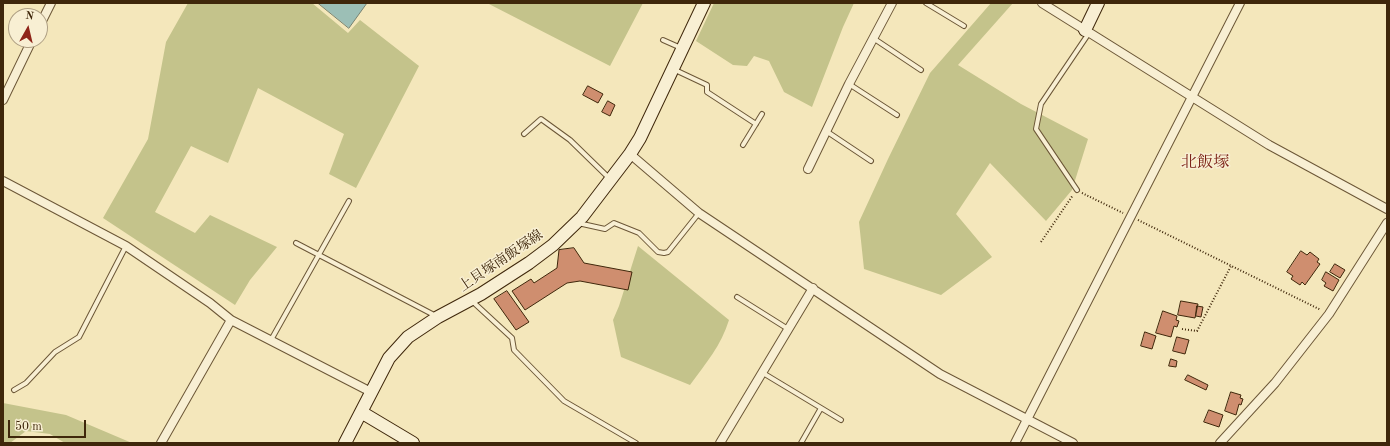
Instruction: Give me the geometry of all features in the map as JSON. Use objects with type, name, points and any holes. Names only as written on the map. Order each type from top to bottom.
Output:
[{"type":"street","name":"上貝塚南飯塚線","points":[[345,443],[389,358],[408,336],[438,317],[471,300],[529,263],[553,245],[582,217],[630,154],[640,138],[704,3]]},
{"type":"street","points":[[808,169],[872,38],[892,3]]},
{"type":"street","points":[[1042,3],[1269,145],[1387,209]]},
{"type":"street","points":[[1087,31],[1098,3]]},
{"type":"street","points":[[1015,443],[1240,3]]},
{"type":"street","points":[[3,100],[28,48]]},
{"type":"street","points":[[630,154],[699,213],[940,374],[1073,443]]},
{"type":"street","points":[[3,181],[126,246],[210,303],[231,320],[371,392]]},
{"type":"street","points":[[1220,443],[1275,383],[1329,314],[1387,223]]},
{"type":"street","points":[[720,443],[812,288]]},
{"type":"street","points":[[161,443],[231,320]]},
{"type":"street","points":[[361,412],[413,443]]},
{"type":"lane","points":[[926,3],[964,26]]},
{"type":"lane","points":[[1077,190],[1036,129],[1041,104],[1087,31]]},
{"type":"lane","points":[[872,38],[921,70]]},
{"type":"lane","points":[[663,40],[683,49]]},
{"type":"lane","points":[[673,69],[707,85],[707,92],[756,124]]},
{"type":"lane","points":[[849,84],[897,115]]},
{"type":"lane","points":[[743,145],[762,114]]},
{"type":"lane","points":[[524,134],[541,119],[570,140],[611,179]]},
{"type":"lane","points":[[826,131],[871,161]]},
{"type":"lane","points":[[270,340],[349,201]]},
{"type":"lane","points":[[576,223],[605,229],[614,222],[639,233],[658,252],[664,253],[668,252],[699,213]]},
{"type":"lane","points":[[296,243],[438,317]]},
{"type":"lane","points":[[14,390],[26,383],[55,352],[79,337],[126,246]]},
{"type":"lane","points":[[736,297],[788,329]]},
{"type":"lane","points":[[471,300],[512,338],[514,350],[564,401],[636,443]]},
{"type":"lane","points":[[762,372],[841,420]]},
{"type":"lane","points":[[802,443],[821,408]]},
{"type":"path","points":[[1041,242],[1077,190],[1329,314]]},
{"type":"path","points":[[1182,329],[1197,331],[1231,266]]},
{"type":"shaded area","points":[[188,3],[312,3],[348,33],[360,20],[419,66],[356,188],[329,174],[344,134],[258,88],[228,163],[191,146],[155,212],[195,233],[210,215],[277,247],[250,280],[235,305],[103,218],[148,139],[166,42]]},
{"type":"shaded area","points":[[487,3],[643,3],[610,66]]},
{"type":"shaded area","points":[[714,3],[854,3],[843,27],[812,107],[784,92],[769,61],[754,56],[747,66],[733,65],[696,41]]},
{"type":"shaded area","points":[[991,3],[1013,3],[958,65],[1021,104],[1088,139],[1072,190],[1046,221],[990,163],[956,214],[992,257],[941,295],[864,269],[859,222],[930,73]]},
{"type":"shaded area","points":[[638,246],[729,320],[722,338],[690,385],[621,357],[613,320],[619,306]]},
{"type":"shaded area","points":[[3,403],[66,415],[132,443],[65,443],[50,434],[26,431],[10,443],[3,443]]},
{"type":"water","points":[[318,3],[367,3],[349,28]]},
{"type":"building","points":[[588,86],[603,94],[598,103],[583,95]]},
{"type":"building","points":[[608,101],[615,105],[610,116],[602,112]]},
{"type":"building","points":[[574,248],[584,263],[632,272],[628,290],[580,281],[567,283],[525,310],[512,291],[531,279],[534,283],[557,268],[559,250]]},
{"type":"building","points":[[1301,251],[1307,255],[1310,252],[1319,259],[1317,262],[1320,264],[1305,285],[1302,282],[1300,285],[1291,279],[1293,276],[1287,272]]},
{"type":"building","points":[[1335,264],[1345,270],[1340,278],[1330,272]]},
{"type":"building","points":[[1326,272],[1339,280],[1333,291],[1324,286],[1326,283],[1322,280]]},
{"type":"building","points":[[507,291],[529,322],[516,330],[494,299]]},
{"type":"building","points":[[1181,301],[1198,304],[1195,318],[1178,315]]},
{"type":"building","points":[[1197,306],[1203,307],[1201,317],[1196,316]]},
{"type":"building","points":[[1163,311],[1177,316],[1176,320],[1179,321],[1177,327],[1174,326],[1171,337],[1156,333]]},
{"type":"building","points":[[1145,332],[1156,336],[1152,349],[1141,346]]},
{"type":"building","points":[[1177,337],[1189,340],[1185,354],[1173,351]]},
{"type":"building","points":[[1171,359],[1177,361],[1176,367],[1169,366]]},
{"type":"building","points":[[1188,375],[1208,385],[1206,390],[1185,380]]},
{"type":"building","points":[[1231,392],[1241,395],[1240,398],[1243,399],[1241,405],[1239,404],[1236,415],[1225,411]]},
{"type":"building","points":[[1209,410],[1223,415],[1219,427],[1204,422]]},
{"type":"district","name":"北飯塚","points":[[1205,163]]}]
